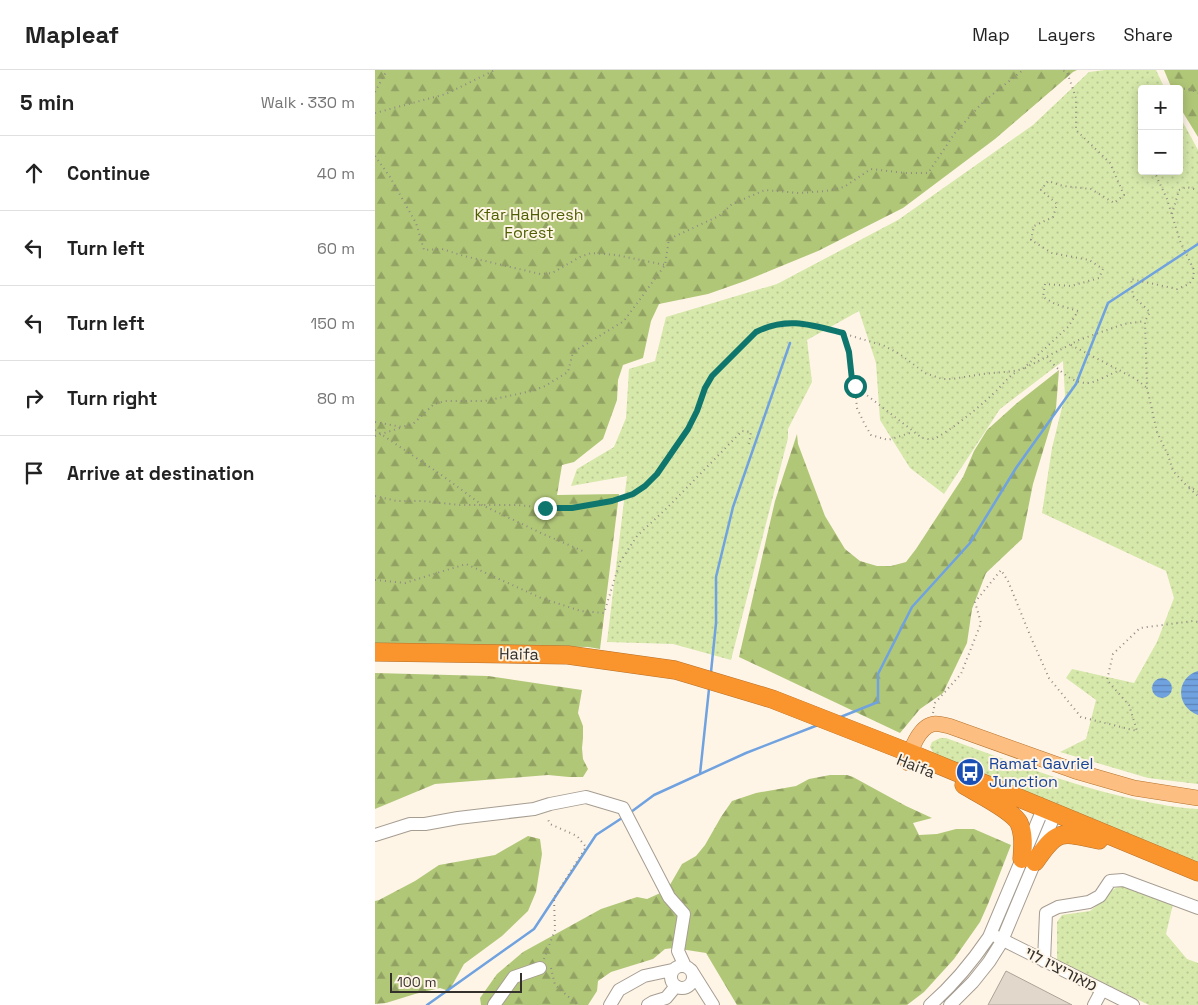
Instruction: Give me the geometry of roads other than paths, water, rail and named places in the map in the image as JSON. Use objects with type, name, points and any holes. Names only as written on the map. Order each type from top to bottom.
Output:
[{"type":"highway","name":"Haifa","points":[[375,652],[568,654],[675,670],[772,699],[1099,840],[1198,880]]},
{"type":"highway","name":"Haifa","points":[[909,758],[964,785],[1198,872]]},
{"type":"highway","points":[[964,785],[1013,815],[1020,825],[1029,861],[1053,838],[1061,835],[1069,834],[1099,840]]},
{"type":"main road","points":[[909,758],[919,736],[925,728],[932,724],[949,726],[1075,771],[1134,788],[1198,798]]},
{"type":"street","points":[[375,835],[410,824],[425,824],[534,809],[586,797],[623,808],[669,897],[685,914],[678,951],[693,977],[690,984],[683,988],[676,986],[670,977],[672,970]]},
{"type":"street","points":[[950,1005],[973,982],[989,962],[1002,939],[1047,816]]},
{"type":"street","points":[[930,1005],[947,990],[978,954],[1029,861]]},
{"type":"street","points":[[1044,960],[1047,913],[1058,907],[1089,902],[1100,896],[1110,881],[1123,880],[1198,908]]},
{"type":"street","name":"מאוריציו לוי","points":[[990,934],[1133,1005]]},
{"type":"street","points":[[609,1005],[619,990],[644,976],[672,970],[678,966],[688,968],[713,1005]]},
{"type":"street","points":[[494,1005],[514,978],[540,968]]},
{"type":"street","points":[[648,1005],[666,998],[676,986]]},
{"type":"street","points":[[1095,1005],[1102,990]]},
{"type":"water","points":[[1198,671],[1198,715],[1185,706],[1181,693],[1185,680]]},
{"type":"water","points":[[1162,678],[1169,681],[1172,688],[1169,695],[1162,698],[1155,695],[1152,688],[1155,681]]},
{"type":"waterway","points":[[838,718],[878,702],[878,674],[912,607],[970,543],[1016,468],[1076,384],[1108,303],[1198,244]]},
{"type":"waterway","points":[[711,672],[716,623],[716,577],[733,507],[790,343]]},
{"type":"waterway","points":[[700,774],[709,689]]},
{"type":"waterway","points":[[631,812],[654,795],[746,753],[818,725]]},
{"type":"waterway","points":[[427,1005],[534,929],[596,835],[622,818]]},
{"type":"place","name":"Ramat Gavriel Junction","points":[[970,772]]},
{"type":"park label","name":"Kfar HaHoresh Forest","points":[[529,223]]}]
